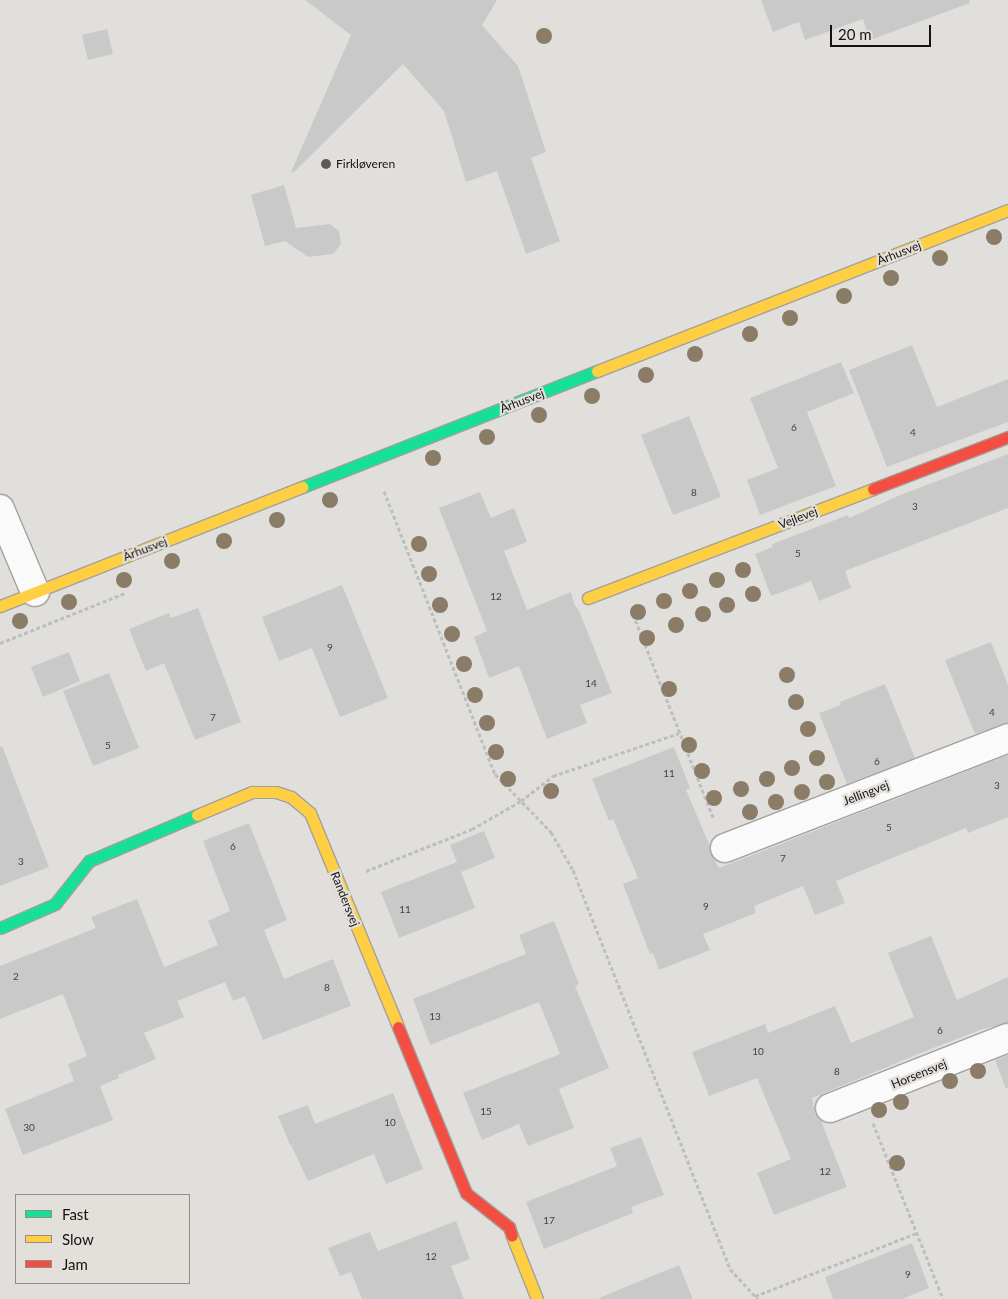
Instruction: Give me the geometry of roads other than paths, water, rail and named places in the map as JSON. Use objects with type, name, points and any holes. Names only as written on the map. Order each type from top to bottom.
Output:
[{"type":"street","name":"Århusvej","points":[[0,606],[1008,210]]},
{"type":"street","name":"Vejlevej","points":[[588,598],[1008,438]]},
{"type":"street","points":[[0,508],[35,592]]},
{"type":"street","name":"Jellingvej","points":[[725,848],[1008,738]]},
{"type":"street","name":"Randersvej","points":[[0,928],[55,904],[88,861],[252,792],[276,792],[291,797],[310,813],[466,1193],[509,1227],[537,1299]]},
{"type":"street","name":"Horsensvej","points":[[830,1108],[1008,1038]]},
{"type":"place","name":"Firkløveren","points":[[326,164]]}]
